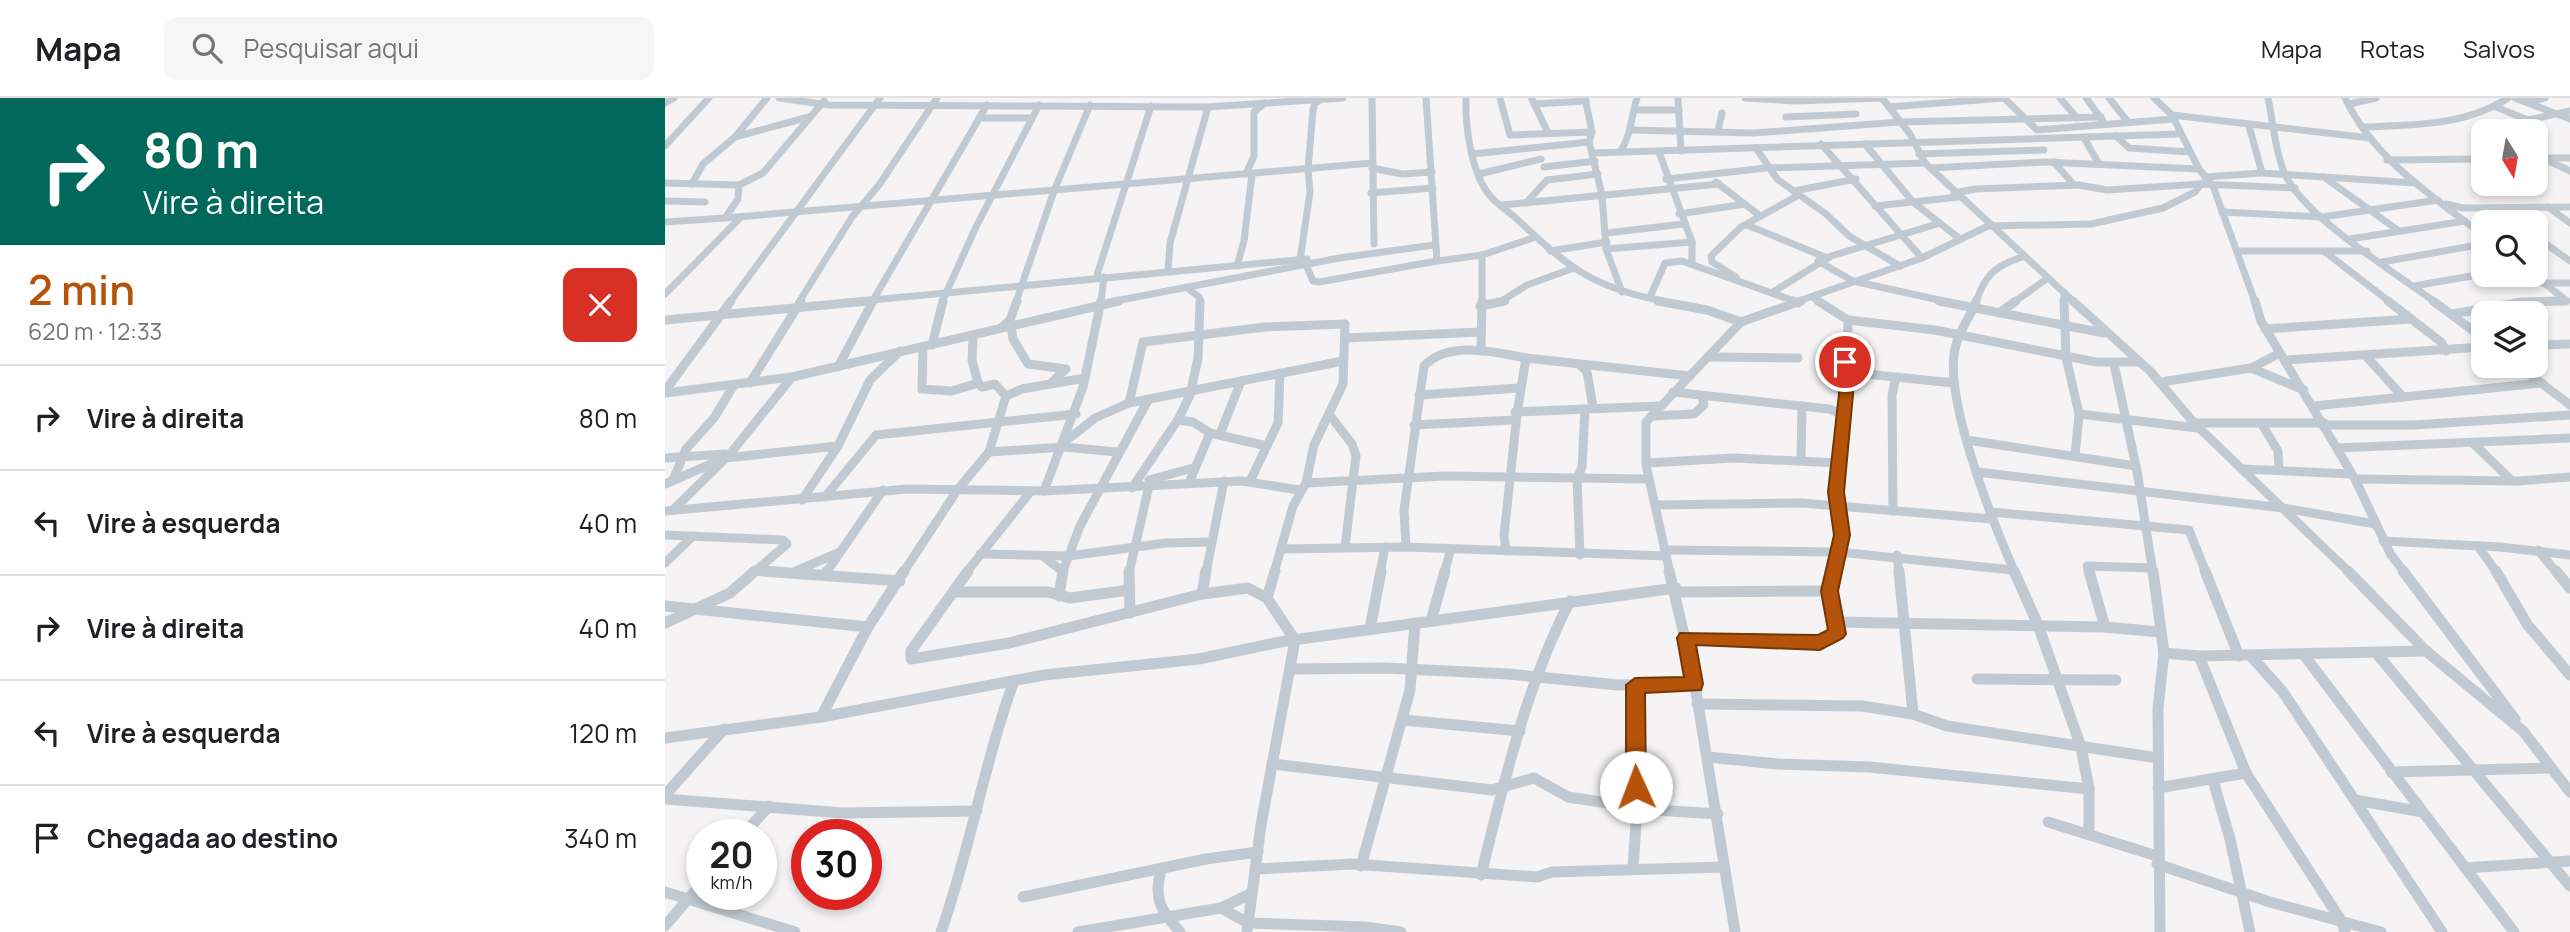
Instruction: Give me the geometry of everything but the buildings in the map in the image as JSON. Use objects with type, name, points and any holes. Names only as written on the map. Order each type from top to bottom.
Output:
[{"type":"street","points":[[666,103],[674,98]]},
{"type":"street","points":[[665,146],[709,98]]},
{"type":"street","points":[[693,181],[703,164],[735,137],[767,98]]},
{"type":"street","points":[[779,98],[855,100],[874,105],[1059,105],[1075,101],[1106,106],[1208,107],[1343,98]]},
{"type":"street","points":[[665,392],[793,212],[880,98]]},
{"type":"street","points":[[750,383],[846,227],[937,98]]},
{"type":"street","points":[[838,367],[979,118],[1001,98]]},
{"type":"street","points":[[1106,106],[1112,98]]},
{"type":"street","points":[[1124,106],[1130,98]]},
{"type":"street","points":[[1372,98],[1371,193],[1374,244]]},
{"type":"street","points":[[1426,98],[1437,261]]},
{"type":"street","points":[[1466,98],[1465,113],[1471,135],[1472,155],[1486,191],[1508,207],[1533,238],[1602,286],[1702,308],[1741,323]]},
{"type":"street","points":[[1500,98],[1510,135],[1592,132]]},
{"type":"street","points":[[1625,151],[1637,98]]},
{"type":"street","points":[[1678,98],[1681,151]]},
{"type":"street","points":[[1745,98],[1780,101],[1882,98],[1901,122],[1925,162],[1987,226],[2064,292],[2161,383],[2196,426],[2283,508],[2426,651],[2523,731]]},
{"type":"street","points":[[1889,107],[2004,98],[2039,130],[2172,117],[2370,138]]},
{"type":"street","points":[[2060,98],[2077,118]]},
{"type":"street","points":[[2086,98],[2106,124]]},
{"type":"street","points":[[2109,98],[2128,122]]},
{"type":"street","points":[[2154,98],[2172,117],[2202,176],[2213,186],[2239,251],[2265,329],[2338,448],[2383,541],[2402,571],[2549,768],[2570,792]]},
{"type":"street","points":[[2268,98],[2285,174],[2295,188],[2322,217],[2471,329]]},
{"type":"street","points":[[2376,98],[2347,101],[2387,160],[2440,202],[2460,211],[2570,208]]},
{"type":"street","points":[[2363,127],[2437,124],[2495,107],[2508,98]]},
{"type":"street","points":[[2515,98],[2570,119]]},
{"type":"street","points":[[2526,103],[2545,98]]},
{"type":"street","points":[[1548,134],[1533,101],[1585,99],[1592,132],[1589,142],[1602,195],[1607,246],[1622,292]]},
{"type":"street","points":[[1317,100],[1308,169],[1310,192],[1303,262],[1313,281],[1482,255],[1533,238]]},
{"type":"street","points":[[1847,100],[1874,144]]},
{"type":"street","points":[[665,183],[693,181],[739,185],[763,173],[824,101]]},
{"type":"street","points":[[1780,101],[1798,144]]},
{"type":"street","points":[[1237,265],[1244,241],[1249,174],[1254,156],[1254,112],[1265,103]]},
{"type":"street","points":[[978,383],[952,391],[922,388],[930,335],[945,294],[991,196],[1039,105]]},
{"type":"street","points":[[1049,385],[1066,369],[1028,364],[1013,339],[1012,324],[1021,286],[1054,191],[1090,105]]},
{"type":"street","points":[[1044,491],[1066,444],[1086,379],[1102,304],[1100,278],[1151,106]]},
{"type":"street","points":[[2068,107],[2092,106]]},
{"type":"street","points":[[1168,271],[1170,243],[1191,180],[1208,107]]},
{"type":"street","points":[[2495,107],[2526,119]]},
{"type":"street","points":[[1635,110],[1679,110]]},
{"type":"street","points":[[2539,119],[2570,111]]},
{"type":"street","points":[[1718,131],[1722,113]]},
{"type":"street","points":[[1786,117],[1856,114]]},
{"type":"street","points":[[735,137],[811,116]]},
{"type":"street","points":[[979,118],[1032,117]]},
{"type":"street","points":[[1631,130],[1792,131],[1901,122],[2101,117]]},
{"type":"street","points":[[1833,126],[1841,144]]},
{"type":"street","points":[[2249,126],[2262,173]]},
{"type":"street","points":[[1479,174],[1508,167],[1625,151],[2179,134]]},
{"type":"street","points":[[2116,136],[2129,148],[2190,152]]},
{"type":"street","points":[[2084,138],[2099,164]]},
{"type":"street","points":[[2035,140],[2074,185]]},
{"type":"street","points":[[1472,155],[1589,142]]},
{"type":"street","points":[[1821,144],[1845,166],[1899,235],[1922,258]]},
{"type":"street","points":[[1864,144],[1913,202],[1937,225],[1960,239]]},
{"type":"street","points":[[1755,148],[1767,167],[1796,193],[1849,236],[1864,242],[1900,266]]},
{"type":"street","points":[[1536,149],[1547,180]]},
{"type":"street","points":[[1666,179],[1767,167],[1880,165],[2044,150]]},
{"type":"street","points":[[1658,152],[1692,243],[1692,263]]},
{"type":"street","points":[[1504,153],[1508,167]]},
{"type":"street","points":[[2548,158],[2570,158]]},
{"type":"street","points":[[2387,160],[2471,159]]},
{"type":"street","points":[[2548,160],[2570,171]]},
{"type":"street","points":[[1925,162],[2099,164],[2202,176]]},
{"type":"street","points":[[667,222],[1308,169],[1372,165],[1402,174],[1432,172]]},
{"type":"street","points":[[1875,206],[1957,195],[1975,189],[2074,185],[2115,190],[2202,176],[2262,173],[2415,183]]},
{"type":"street","points":[[1526,203],[1547,180],[1598,174]]},
{"type":"street","points":[[1707,176],[1759,215]]},
{"type":"street","points":[[1735,932],[1718,814],[1686,638],[1649,479],[1644,431],[1651,416],[1673,391],[1710,357],[1728,333],[1741,323],[1922,258],[1987,226],[2091,224],[2163,208],[2195,192],[2202,176]]},
{"type":"street","points":[[2324,177],[2399,231]]},
{"type":"street","points":[[1739,280],[1710,258],[1747,225],[1796,193],[1856,179]]},
{"type":"street","points":[[1508,207],[1719,184]]},
{"type":"street","points":[[725,218],[737,203],[739,185]]},
{"type":"street","points":[[2213,186],[2295,188]]},
{"type":"street","points":[[1371,193],[1433,188]]},
{"type":"street","points":[[665,201],[705,202]]},
{"type":"street","points":[[2222,212],[2322,217],[2440,202]]},
{"type":"street","points":[[1679,214],[1745,204]]},
{"type":"street","points":[[2548,207],[2570,223]]},
{"type":"street","points":[[2460,211],[2471,226]]},
{"type":"street","points":[[665,294],[741,217]]},
{"type":"street","points":[[2350,239],[2465,221]]},
{"type":"street","points":[[1607,233],[1683,224]]},
{"type":"street","points":[[1747,225],[1822,259],[1853,281],[1903,295],[2107,334]]},
{"type":"street","points":[[1773,292],[1822,259],[1864,242],[1937,225]]},
{"type":"street","points":[[1550,251],[1692,243]]},
{"type":"street","points":[[1374,244],[1384,251]]},
{"type":"street","points":[[1359,255],[1374,244]]},
{"type":"street","points":[[665,320],[1168,271],[1303,262],[1434,245]]},
{"type":"street","points":[[2548,245],[2570,261]]},
{"type":"street","points":[[2382,262],[2471,246]]},
{"type":"street","points":[[2239,251],[2367,251]]},
{"type":"street","points":[[2325,252],[2441,342],[2447,351]]},
{"type":"street","points":[[1481,351],[1482,255]]},
{"type":"street","points":[[2022,257],[1991,270],[1983,281],[1974,308],[1958,335],[1953,358],[1955,400],[1991,516],[2038,625],[2081,747],[2089,789],[2089,834]]},
{"type":"street","points":[[665,392],[792,377],[973,337],[1012,324],[1303,262]]},
{"type":"street","points":[[1650,298],[1666,262],[1692,263],[1698,269],[1739,280],[1798,303]]},
{"type":"street","points":[[1480,306],[1503,302],[1527,285],[1574,268]]},
{"type":"street","points":[[2414,286],[2471,276]]},
{"type":"street","points":[[1999,313],[2048,278]]},
{"type":"street","points":[[2548,283],[2570,284]]},
{"type":"street","points":[[1133,486],[1149,458],[1178,420],[1192,392],[1201,334],[1201,301],[1186,287]]},
{"type":"street","points":[[2548,287],[2568,302]]},
{"type":"street","points":[[2064,292],[2066,357],[2079,414],[2075,456]]},
{"type":"street","points":[[1812,297],[1848,320],[1958,335],[2114,364],[2139,362]]},
{"type":"street","points":[[2452,314],[2522,302],[2568,302]]},
{"type":"street","points":[[2265,329],[2411,319]]},
{"type":"street","points":[[1686,638],[1820,642],[1837,634],[1830,591],[1842,535],[1837,506],[1838,463],[1844,415],[1848,320]]},
{"type":"street","points":[[1129,403],[1143,342],[1201,334],[1339,322],[1345,324],[1343,384],[1314,445],[1267,597]]},
{"type":"street","points":[[1346,338],[1481,332]]},
{"type":"street","points":[[911,349],[930,335]]},
{"type":"street","points":[[973,337],[972,360],[978,383],[982,387],[996,384],[1006,396]]},
{"type":"street","points":[[2441,342],[2461,348]]},
{"type":"street","points":[[2548,345],[2570,344]]},
{"type":"street","points":[[2161,383],[2251,368],[2282,356],[2365,355],[2471,348]]},
{"type":"street","points":[[802,500],[838,446],[870,380],[900,351]]},
{"type":"street","points":[[1406,547],[1404,510],[1411,478],[1414,425],[1424,366],[1430,356],[1455,351],[1481,351],[1579,365],[1589,369],[1637,368],[1690,376]]},
{"type":"street","points":[[2365,355],[2403,397]]},
{"type":"street","points":[[1710,357],[1798,358]]},
{"type":"street","points":[[1506,551],[1503,536],[1515,416],[1526,358]]},
{"type":"street","points":[[1066,444],[1095,418],[1129,403],[1147,402],[1343,361]]},
{"type":"street","points":[[2114,364],[2143,492],[2144,525],[2164,653],[2158,708],[2157,860],[2160,932]]},
{"type":"street","points":[[2251,368],[2304,390]]},
{"type":"street","points":[[1580,555],[1577,479],[1582,467],[1589,408],[1589,369]]},
{"type":"street","points":[[1846,372],[1954,383]]},
{"type":"street","points":[[1250,481],[1268,446],[1279,416],[1280,373]]},
{"type":"street","points":[[669,511],[727,456],[792,377]]},
{"type":"street","points":[[1893,511],[1892,395],[1896,377]]},
{"type":"street","points":[[2535,378],[2570,405]]},
{"type":"street","points":[[1006,396],[1022,389],[1086,379]]},
{"type":"street","points":[[1189,483],[1193,468],[1215,433],[1241,381]]},
{"type":"street","points":[[2314,406],[2542,383]]},
{"type":"street","points":[[669,482],[683,456],[714,418],[734,385]]},
{"type":"street","points":[[1419,395],[1519,388]]},
{"type":"street","points":[[1673,391],[1824,408],[1844,415]]},
{"type":"street","points":[[821,717],[868,627],[958,489],[989,452],[1006,396]]},
{"type":"street","points":[[1651,416],[1694,414],[1704,405],[1702,396]]},
{"type":"street","points":[[1824,408],[1844,400]]},
{"type":"street","points":[[1053,594],[1117,452],[1147,402]]},
{"type":"street","points":[[1414,425],[1589,408],[1660,406]]},
{"type":"street","points":[[1801,460],[1802,406]]},
{"type":"street","points":[[1329,414],[1352,444],[1356,457],[1345,547]]},
{"type":"street","points":[[2079,414],[2126,421],[2196,426],[2261,423],[2414,425],[2570,415]]},
{"type":"street","points":[[825,497],[876,435],[1000,421],[1095,418]]},
{"type":"street","points":[[1178,420],[1205,427],[1215,433],[1268,446]]},
{"type":"street","points":[[2261,423],[2278,451],[2279,470]]},
{"type":"street","points":[[2338,448],[2570,438]]},
{"type":"street","points":[[1967,440],[2136,466]]},
{"type":"street","points":[[2473,443],[2512,481]]},
{"type":"street","points":[[989,452],[1066,444],[1117,452]]},
{"type":"street","points":[[665,458],[727,456],[838,446]]},
{"type":"street","points":[[669,482],[727,456]]},
{"type":"street","points":[[1647,463],[1714,459],[1838,463]]},
{"type":"street","points":[[1133,486],[1193,468]]},
{"type":"street","points":[[2243,469],[2353,477],[2512,481],[2569,479]]},
{"type":"street","points":[[1977,472],[2283,508],[2375,524]]},
{"type":"street","points":[[669,511],[883,490],[1101,490],[1224,481],[1302,486],[1462,476],[1510,480],[1649,479]]},
{"type":"street","points":[[1202,594],[1224,481]]},
{"type":"street","points":[[1130,614],[1129,590],[1134,547],[1149,486]]},
{"type":"street","points":[[825,575],[883,490]]},
{"type":"street","points":[[1031,491],[980,554],[911,651],[911,659],[987,648],[1202,594],[1248,588],[1267,597],[1295,640],[1272,764],[1248,927]]},
{"type":"street","points":[[1655,505],[1790,503],[2144,525],[2191,532],[2244,655],[2283,692],[2442,932]]},
{"type":"street","points":[[665,535],[786,541],[730,593],[703,608],[665,623]]},
{"type":"street","points":[[665,562],[693,536]]},
{"type":"street","points":[[1484,550],[1503,536]]},
{"type":"street","points":[[2383,541],[2519,546],[2570,555]]},
{"type":"street","points":[[980,554],[1068,556],[1134,547],[1210,542]]},
{"type":"street","points":[[2478,546],[2501,578],[2527,624],[2570,675]]},
{"type":"street","points":[[1370,629],[1385,547]]},
{"type":"street","points":[[1282,549],[1406,547],[1580,555],[1665,553],[1733,547],[1838,550],[2012,570]]},
{"type":"street","points":[[1431,621],[1451,549]]},
{"type":"street","points":[[2538,550],[2570,588]]},
{"type":"street","points":[[793,573],[841,552]]},
{"type":"street","points":[[1897,555],[1906,623],[1913,714]]},
{"type":"street","points":[[1044,557],[1062,571]]},
{"type":"street","points":[[812,574],[834,562]]},
{"type":"street","points":[[2105,626],[2087,566],[2152,568]]},
{"type":"street","points":[[757,570],[900,581]]},
{"type":"street","points":[[955,592],[1053,594],[1086,598],[1129,590]]},
{"type":"street","points":[[665,738],[821,717],[1044,675],[1199,659],[1295,640],[1570,601],[1676,590],[1830,591]]},
{"type":"street","points":[[1481,875],[1520,731],[1549,642],[1570,601]]},
{"type":"street","points":[[665,606],[868,627]]},
{"type":"street","points":[[1836,622],[2105,626],[2159,632]]},
{"type":"street","points":[[1361,866],[1403,720],[1413,671],[1415,623]]},
{"type":"street","points":[[2164,653],[2199,656],[2426,651]]},
{"type":"street","points":[[2377,654],[2548,863],[2570,886]]},
{"type":"street","points":[[2304,655],[2514,932]]},
{"type":"street","points":[[2199,656],[2246,773],[2343,927]]},
{"type":"street","points":[[1291,669],[1386,668],[1635,685],[1694,684]]},
{"type":"street","points":[[1977,679],[2116,680]]},
{"type":"street","points":[[941,932],[960,884],[993,741],[1014,681]]},
{"type":"street","points":[[1633,869],[1637,807],[1635,685]]},
{"type":"street","points":[[1697,704],[1862,706],[1913,714],[1947,726],[2158,758]]},
{"type":"street","points":[[1403,720],[1520,731]]},
{"type":"street","points":[[665,797],[725,729]]},
{"type":"street","points":[[1708,757],[1869,767],[2089,789]]},
{"type":"street","points":[[1272,764],[1482,789],[1534,778],[1568,797],[1637,807],[1718,814]]},
{"type":"street","points":[[2392,772],[2549,768]]},
{"type":"street","points":[[2158,788],[2246,773]]},
{"type":"street","points":[[2213,780],[2250,932]]},
{"type":"street","points":[[665,797],[843,813],[977,811]]},
{"type":"street","points":[[2355,800],[2423,812]]},
{"type":"street","points":[[757,819],[769,806]]},
{"type":"street","points":[[2048,822],[2089,834],[2241,892],[2343,927],[2381,932]]},
{"type":"street","points":[[1023,897],[1258,852]]},
{"type":"street","points":[[2465,868],[2488,864],[2570,861]]},
{"type":"street","points":[[1255,869],[1278,866],[1361,866],[1537,877],[1552,872],[1724,867]]},
{"type":"street","points":[[1161,870],[1154,897],[1155,904],[1180,932]]},
{"type":"street","points":[[665,892],[686,901],[665,926]]},
{"type":"street","points":[[1078,932],[1221,908],[1252,893]]},
{"type":"street","points":[[1221,908],[1248,927],[1365,927],[1402,932]]},
{"type":"street","points":[[723,910],[795,932]]},
{"type":"route","points":[[1636,787],[1635,685],[1694,684],[1686,638],[1820,642],[1828,641],[1837,634],[1830,591],[1842,535],[1836,492],[1843,439],[1845,362]]}]
